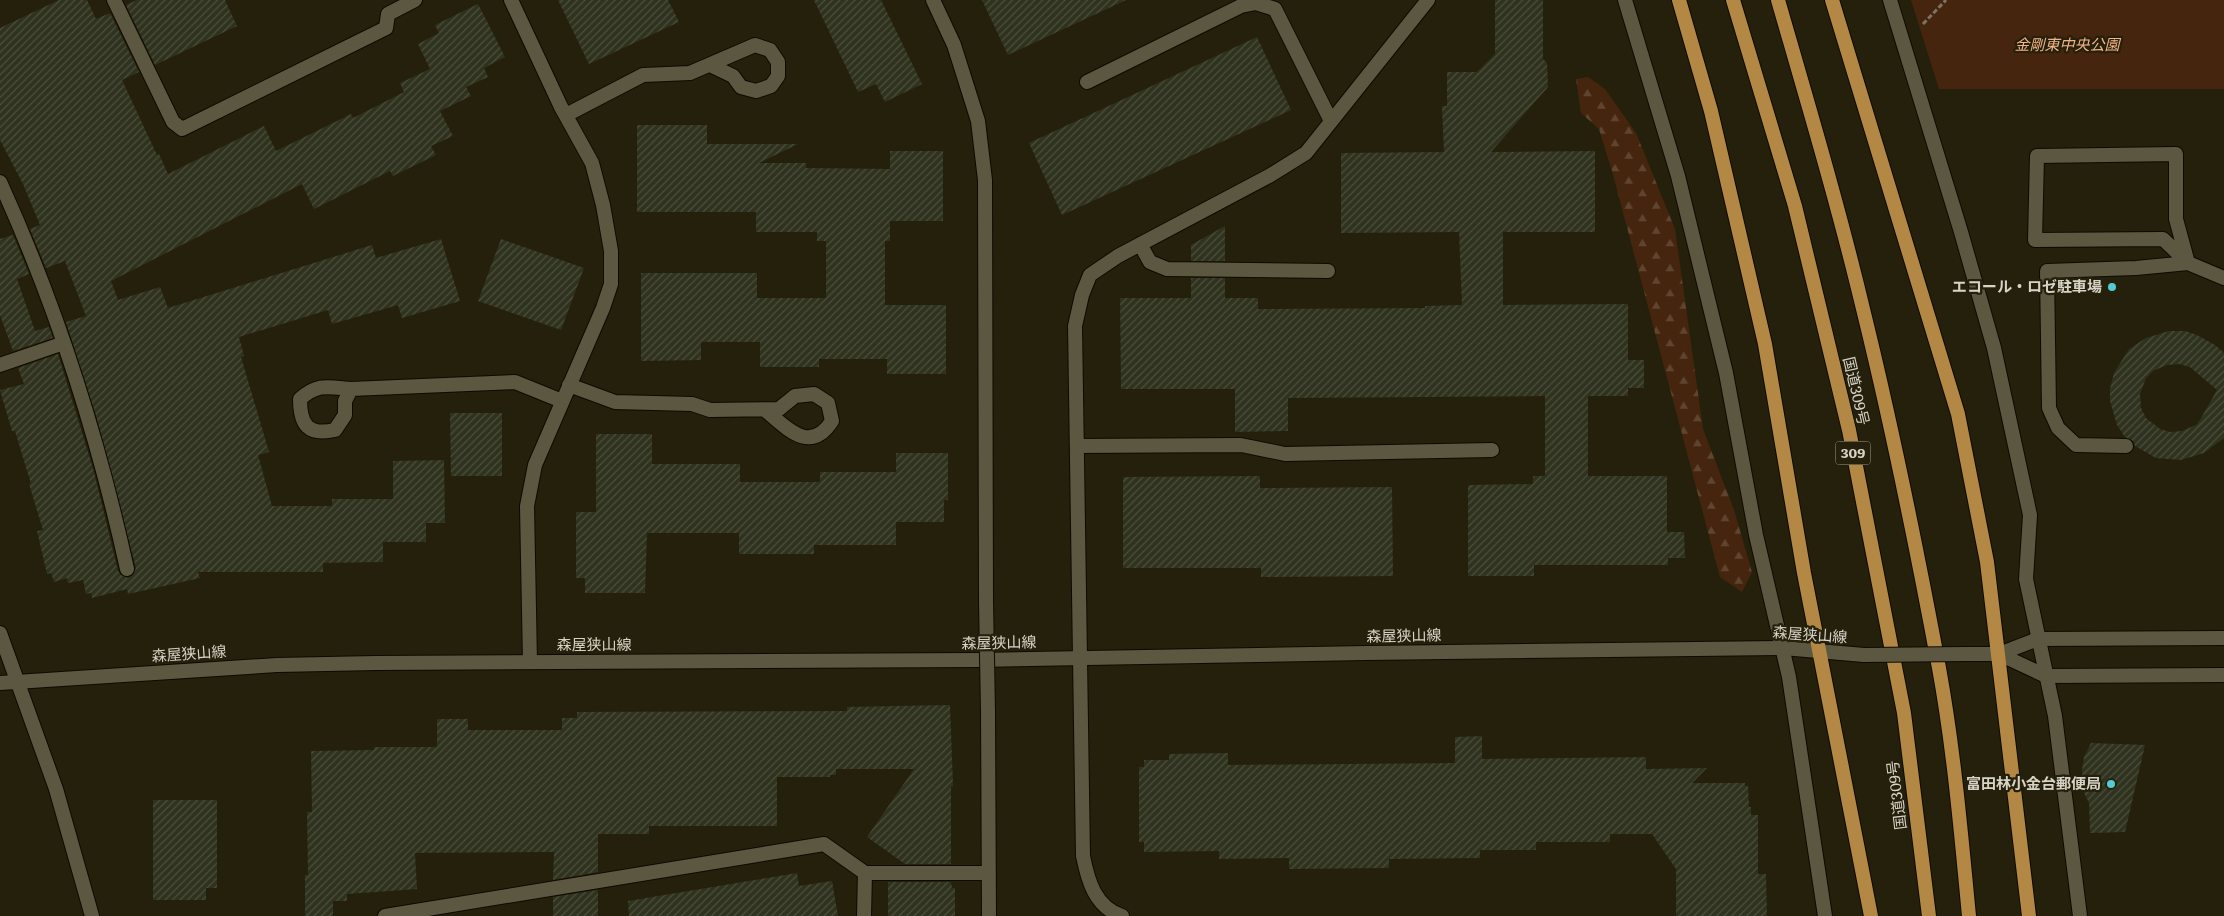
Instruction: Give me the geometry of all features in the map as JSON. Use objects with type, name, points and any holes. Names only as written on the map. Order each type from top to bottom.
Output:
[{"type":"highway","points":[[1679,0],[1711,111],[1763,335],[1804,573],[1870,916]]},
{"type":"highway","name":"国道309号","points":[[1733,0],[1795,206],[1849,430],[1904,713],[1929,916]]},
{"type":"highway","name":"国道309号","points":[[1778,0],[1833,193],[1864,314],[1892,436],[1939,670],[1955,776],[1969,916]]},
{"type":"highway","points":[[1832,0],[1958,414],[1987,562],[2029,916]]},
{"type":"street","points":[[114,0],[173,122],[182,129],[386,28],[388,14],[415,0]]},
{"type":"street","points":[[511,0],[566,116],[592,163],[604,204],[611,251],[611,284],[604,308],[535,465],[527,506],[530,662]]},
{"type":"street","points":[[933,0],[954,45],[978,121],[985,180],[986,601],[990,916]]},
{"type":"street","points":[[1122,916],[1103,905],[1090,885],[1083,856],[1075,326],[1082,295],[1090,275],[1118,256],[1269,176],[1306,153],[1428,0]]},
{"type":"street","points":[[1625,0],[1678,176],[1726,373],[1756,535],[1789,677],[1825,916]]},
{"type":"street","points":[[1890,0],[1961,232],[1994,348],[2030,515],[2026,579],[2054,716],[2079,912]]},
{"type":"street","points":[[1087,82],[1241,6],[1256,3],[1275,9],[1331,121]]},
{"type":"street","points":[[566,116],[643,75],[690,73],[755,45],[770,50],[778,62],[778,76],[771,86],[756,91],[741,87],[733,76],[710,65]]},
{"type":"street","points":[[2188,263],[2176,219],[2176,154],[2037,156],[2035,240],[2163,239],[2188,263],[2224,278]]},
{"type":"street","points":[[0,182],[64,343],[111,494],[127,569]]},
{"type":"street","points":[[1140,244],[1150,262],[1167,269],[1328,271]]},
{"type":"street","points":[[2126,446],[2076,445],[2058,428],[2052,415],[2049,408],[2047,271],[2136,268],[2188,263]]},
{"type":"street","points":[[0,365],[64,343]]},
{"type":"street","points":[[351,389],[514,382],[562,401]]},
{"type":"street","points":[[569,385],[615,402],[692,404],[710,410],[779,409],[795,396],[814,394],[828,403],[832,420],[825,433],[810,438],[795,434],[765,410]]},
{"type":"street","points":[[1077,446],[1241,445],[1286,454],[1492,450]]},
{"type":"street","points":[[0,633],[56,789],[92,916]]},
{"type":"street","name":"森屋狭山線","points":[[0,684],[277,665],[1080,658],[1782,648],[1864,655],[1999,654],[2038,639],[2224,638]]},
{"type":"street","name":"森屋狭山線","points":[[1999,654],[2046,676],[2224,675]]},
{"type":"street","points":[[386,916],[824,844],[865,873],[989,873]]},
{"type":"street","points":[[864,916],[865,873]]},
{"type":"green space","name":"金剛東中央公園","points":[[1911,0],[2224,0],[2224,89],[1939,89]]},
{"type":"green space","points":[[1588,77],[1605,89],[1636,133],[1675,229],[1703,429],[1734,510],[1752,572],[1742,592],[1720,577],[1612,171],[1599,129],[1581,113],[1576,79]]},
{"type":"building","points":[[59,0],[87,0],[96,19],[110,13],[139,72],[122,80],[157,155],[159,154],[168,174],[264,126],[276,151],[351,114],[353,118],[404,92],[400,83],[430,69],[418,44],[439,33],[435,25],[478,4],[505,57],[484,68],[488,77],[466,87],[471,96],[440,111],[453,136],[431,146],[436,155],[393,176],[390,171],[314,209],[302,184],[111,281],[118,300],[160,287],[168,308],[372,245],[376,258],[441,239],[460,301],[402,318],[398,305],[332,324],[328,310],[239,337],[244,356],[241,357],[269,452],[258,455],[272,506],[332,506],[332,499],[393,499],[393,461],[444,460],[445,523],[426,523],[426,542],[383,542],[383,562],[323,563],[323,572],[198,572],[200,578],[128,594],[127,589],[92,598],[91,593],[86,594],[83,580],[68,583],[67,578],[54,582],[51,573],[47,574],[37,531],[43,530],[15,431],[12,431],[0,390],[24,384],[18,368],[58,354],[94,472],[118,571],[121,575],[128,578],[133,575],[136,568],[97,419],[66,322],[86,316],[65,261],[46,268],[30,229],[40,225],[23,184],[0,140],[0,28]]},
{"type":"building","points":[[137,0],[225,0],[237,26],[155,65],[126,5]]},
{"type":"building","points":[[558,0],[668,0],[679,22],[589,64]]},
{"type":"building","points":[[814,0],[881,0],[922,84],[885,102],[876,84],[858,92]]},
{"type":"building","points":[[982,0],[1126,0],[1008,55]]},
{"type":"building","points":[[1495,0],[1543,0],[1543,59],[1547,63],[1548,87],[1491,152],[1595,151],[1595,232],[1503,232],[1503,305],[1628,304],[1628,360],[1644,360],[1644,388],[1628,388],[1628,396],[1588,396],[1588,476],[1667,476],[1667,532],[1684,532],[1685,558],[1668,558],[1668,565],[1534,565],[1534,576],[1468,576],[1468,485],[1533,484],[1533,476],[1545,476],[1545,396],[1288,398],[1288,431],[1235,432],[1235,389],[1121,389],[1120,298],[1191,298],[1191,278],[1225,278],[1225,298],[1258,298],[1258,309],[1425,308],[1425,306],[1462,305],[1459,232],[1341,233],[1341,153],[1444,152],[1442,106],[1447,106],[1447,72],[1477,72],[1495,54]]},
{"type":"building","points":[[1257,37],[1291,110],[1062,215],[1029,143]]},
{"type":"building","points":[[637,125],[707,125],[707,144],[798,144],[759,163],[806,163],[806,168],[890,169],[890,151],[943,151],[943,221],[890,221],[890,241],[885,241],[885,305],[946,305],[946,374],[887,374],[887,359],[819,359],[819,367],[760,367],[760,342],[701,342],[701,360],[641,361],[641,273],[757,273],[757,298],[826,298],[826,241],[817,241],[817,232],[756,232],[756,212],[637,212]]},
{"type":"building","points":[[1225,226],[1225,261],[1191,261],[1191,245]]},
{"type":"building","points":[[13,235],[29,274],[17,279],[35,331],[49,327],[53,338],[13,351],[0,315],[0,239]]},
{"type":"building","points":[[501,239],[584,268],[561,330],[478,301]]},
{"type":"building","points":[[2169,331],[2185,331],[2215,345],[2224,353],[2224,438],[2204,453],[2181,460],[2156,458],[2135,446],[2133,441],[2125,437],[2117,425],[2110,401],[2110,389],[2114,373],[2129,349],[2146,338]],"holes":[[[2179,364],[2190,367],[2217,390],[2196,425],[2182,431],[2170,432],[2160,429],[2146,418],[2141,408],[2140,394],[2146,378],[2153,371],[2167,365]]]},
{"type":"building","points":[[450,413],[502,413],[502,476],[451,476]]},
{"type":"building","points":[[596,434],[652,434],[652,464],[740,464],[740,482],[820,482],[820,472],[896,472],[896,453],[948,453],[948,500],[944,500],[944,522],[896,522],[896,545],[814,545],[814,554],[739,554],[739,533],[647,533],[645,593],[585,593],[585,578],[576,578],[576,512],[596,512]]},
{"type":"building","points":[[1260,476],[1260,488],[1392,487],[1393,576],[1261,577],[1261,568],[1123,568],[1123,477]]},
{"type":"building","points":[[950,705],[953,786],[951,787],[951,864],[905,864],[867,837],[914,769],[836,769],[836,775],[830,775],[830,777],[777,777],[777,826],[649,826],[649,834],[598,834],[598,872],[553,880],[554,852],[415,853],[417,889],[347,894],[347,901],[333,901],[333,916],[305,916],[305,875],[308,875],[307,812],[312,812],[311,751],[374,750],[374,747],[437,747],[437,719],[468,719],[468,730],[562,730],[562,718],[577,718],[577,712],[847,711],[847,707]]},
{"type":"building","points":[[1482,736],[1482,759],[1646,757],[1646,769],[1707,768],[1692,783],[1745,783],[1745,786],[1748,786],[1751,815],[1758,815],[1758,874],[1766,874],[1767,916],[1676,916],[1676,869],[1652,834],[1610,834],[1610,842],[1536,842],[1536,850],[1480,850],[1480,858],[1389,859],[1389,868],[1289,869],[1289,858],[1219,859],[1219,851],[1144,852],[1144,842],[1139,842],[1139,767],[1144,767],[1144,760],[1169,760],[1169,754],[1228,753],[1228,765],[1455,763],[1455,737]]},
{"type":"building","points":[[2091,743],[2145,745],[2125,832],[2090,833],[2089,803],[2083,791],[2082,770],[2084,757]]},
{"type":"building","points":[[153,800],[217,800],[217,888],[206,888],[206,900],[153,900]]},
{"type":"building","points":[[797,873],[799,886],[832,881],[838,916],[629,916],[628,901]]},
{"type":"building","points":[[888,882],[951,882],[952,888],[955,888],[955,916],[888,916]]},
{"type":"building","points":[[598,890],[598,916],[553,916],[553,897]]},
{"type":"place","name":"エコール・ロゼ駐車場","points":[[2112,287]]},
{"type":"place","name":"富田林小金台郵便局","points":[[2111,784]]}]
